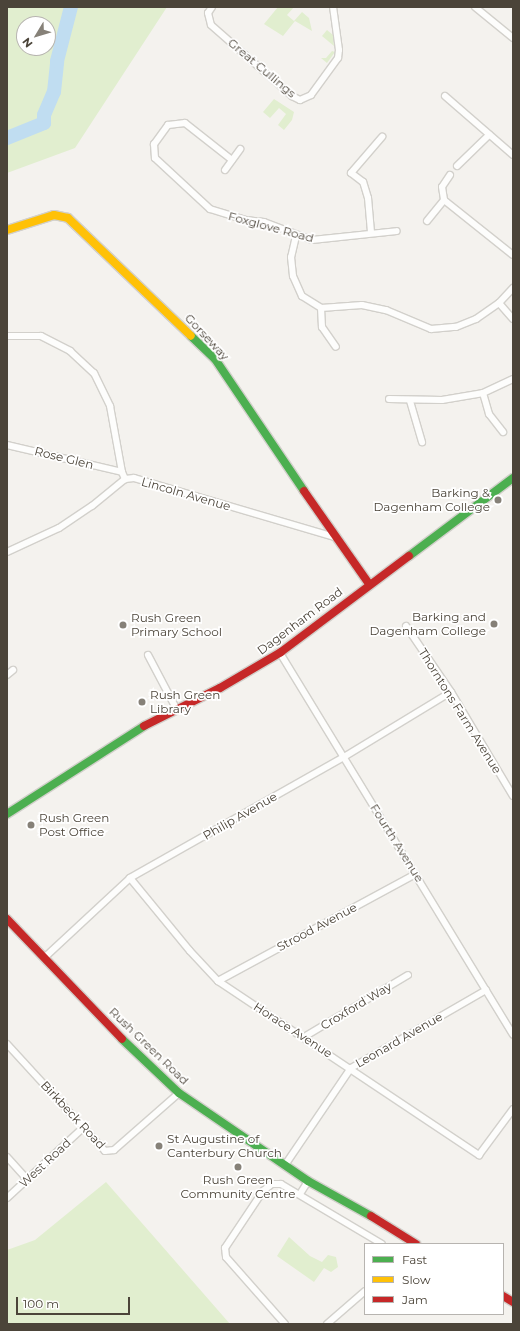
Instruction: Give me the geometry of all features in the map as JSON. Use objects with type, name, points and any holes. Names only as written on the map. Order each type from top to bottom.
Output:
[{"type":"street","name":"Great Cullings","points":[[212,7],[208,13],[211,25],[292,96],[300,100],[311,96],[338,58],[334,7]]},
{"type":"street","points":[[475,7],[513,38]]},
{"type":"street","points":[[445,96],[513,155]]},
{"type":"street","name":"Foxglove Road","points":[[232,160],[185,123],[168,125],[154,144],[155,158],[210,209],[245,220],[264,222],[296,236],[312,240],[371,232],[397,231]]},
{"type":"street","points":[[457,166],[489,134]]},
{"type":"street","points":[[371,232],[368,198],[363,182],[351,173],[382,137]]},
{"type":"street","points":[[225,170],[240,149]]},
{"type":"street","points":[[450,175],[442,187],[444,200],[513,256]]},
{"type":"street","points":[[427,221],[444,200]]},
{"type":"street","name":"Gorseway","points":[[7,230],[54,215],[68,218],[146,291],[214,359],[335,537],[369,584]]},
{"type":"street","points":[[296,236],[291,257],[293,276],[302,296],[321,308],[362,305],[386,310],[431,329],[456,327],[476,319],[499,303],[513,288]]},
{"type":"street","points":[[499,303],[513,319]]},
{"type":"street","points":[[321,308],[322,327],[336,347]]},
{"type":"street","points":[[7,336],[41,336],[70,351],[94,373],[110,406],[122,472],[125,480]]},
{"type":"street","points":[[389,399],[410,401],[442,400],[482,393],[513,379]]},
{"type":"street","points":[[482,393],[489,414],[503,432]]},
{"type":"street","points":[[410,401],[422,442]]},
{"type":"street","name":"Rose Glen","points":[[7,445],[122,472]]},
{"type":"street","name":"Lincoln Avenue","points":[[7,552],[59,528],[92,506],[125,480],[134,478],[335,537]]},
{"type":"street","name":"Dagenham Road","points":[[7,814],[108,748],[176,708],[220,688],[280,653],[369,584],[513,478]]},
{"type":"street","name":"Thorntons Farm Avenue","points":[[406,626],[450,692],[513,796]]},
{"type":"street","name":"Fourth Avenue","points":[[280,653],[513,1034]]},
{"type":"street","points":[[148,655],[176,708]]},
{"type":"street","points":[[7,675],[13,670]]},
{"type":"street","name":"Philip Avenue","points":[[44,958],[130,878],[344,757],[450,692]]},
{"type":"street","name":"Strood Avenue","points":[[218,981],[416,874]]},
{"type":"street","name":"Horace Avenue","points":[[130,878],[218,981],[351,1068],[479,1156],[513,1109]]},
{"type":"street","name":"Rush Green Road","points":[[7,919],[143,1061],[179,1093],[308,1181],[359,1208],[411,1243]]},
{"type":"street","name":"Croxford Way","points":[[304,1037],[408,976]]},
{"type":"street","name":"Leonard Avenue","points":[[285,1165],[351,1068],[486,990]]},
{"type":"street","name":"Birkbeck Road","points":[[7,1044],[105,1151],[114,1150],[179,1093]]},
{"type":"street","name":"West Road","points":[[7,1198],[84,1127]]},
{"type":"street","points":[[7,1157],[27,1179]]},
{"type":"street","points":[[300,1194],[308,1181]]},
{"type":"street","points":[[285,1324],[226,1257],[225,1248],[263,1192],[272,1184],[281,1184],[300,1194],[380,1243]]},
{"type":"street","points":[[327,1324],[364,1292]]},
{"type":"street","points":[[504,1297],[513,1302]]},
{"type":"green space","points":[[7,7],[167,7],[75,148],[7,173]]},
{"type":"green space","points":[[278,7],[294,7],[287,15],[294,21],[302,12],[309,18],[312,31],[295,21],[283,36],[264,24]]},
{"type":"green space","points":[[327,30],[333,35],[334,46],[322,36]]},
{"type":"green space","points":[[332,51],[335,52],[327,63],[321,58],[326,58]]},
{"type":"green space","points":[[274,99],[294,112],[292,120],[284,130],[278,125],[286,114],[279,108],[270,118],[263,112]]},
{"type":"green space","points":[[106,1182],[230,1324],[7,1324],[7,1250],[35,1240]]},
{"type":"green space","points":[[289,1237],[310,1256],[322,1262],[328,1255],[336,1257],[338,1267],[331,1272],[324,1268],[314,1282],[277,1256]]},
{"type":"waterway","points":[[7,138],[44,123],[44,115],[54,92],[57,61],[71,7]]},
{"type":"traffic: fast","points":[[191,336],[215,359],[304,491]]},
{"type":"traffic: fast","points":[[409,556],[513,478]]},
{"type":"traffic: fast","points":[[7,814],[144,726]]},
{"type":"traffic: fast","points":[[122,1039],[179,1093],[308,1181],[371,1216]]},
{"type":"traffic: slow","points":[[7,230],[54,215],[68,218],[191,336]]},
{"type":"traffic: jam","points":[[304,491],[369,584]]},
{"type":"traffic: jam","points":[[144,726],[220,688],[281,652],[409,556]]},
{"type":"traffic: jam","points":[[7,919],[122,1039]]},
{"type":"traffic: jam","points":[[371,1216],[414,1243]]},
{"type":"traffic: jam","points":[[504,1297],[513,1302]]},
{"type":"place","name":"Barking & Dagenham College","points":[[498,500]]},
{"type":"place","name":"Barking and Dagenham College","points":[[494,624]]},
{"type":"place","name":"Rush Green Primary School","points":[[123,625]]},
{"type":"place","name":"Rush Green Library","points":[[142,702]]},
{"type":"place","name":"Rush Green Post Office","points":[[31,825]]},
{"type":"place","name":"St Augustine of Canterbury Church","points":[[159,1146]]},
{"type":"place","name":"Rush Green Community Centre","points":[[238,1167]]}]
